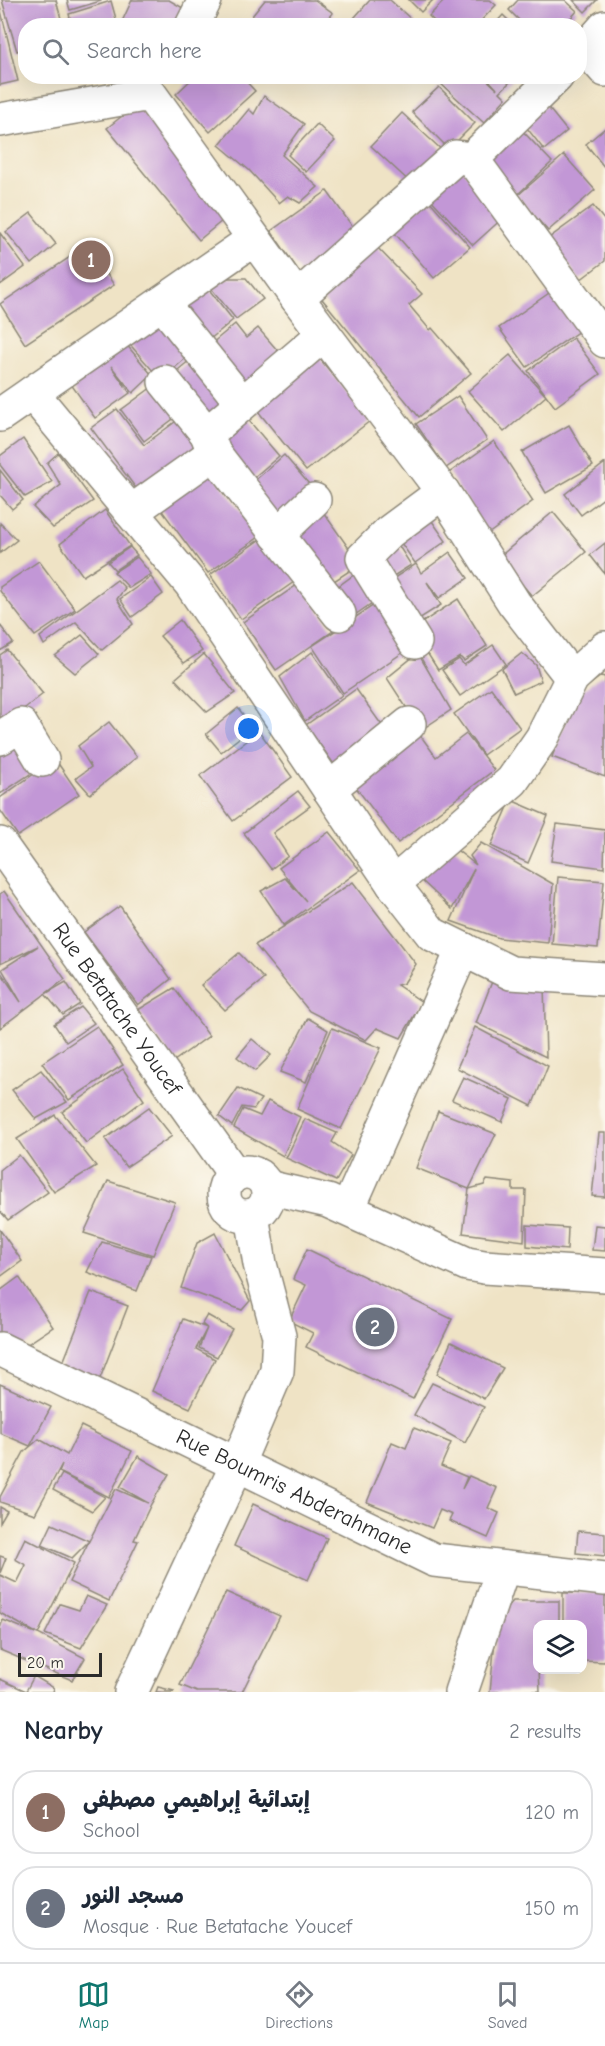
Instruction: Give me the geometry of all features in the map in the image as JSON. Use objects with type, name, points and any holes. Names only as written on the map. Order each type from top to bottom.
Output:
[{"type":"street","points":[[196,18],[205,0]]},
{"type":"street","points":[[472,159],[549,84]]},
{"type":"street","points":[[0,120],[155,85],[254,239],[443,492],[514,603],[572,678]]},
{"type":"street","points":[[297,298],[456,157],[472,159],[605,341]]},
{"type":"street","points":[[0,415],[254,239]]},
{"type":"street","points":[[162,303],[242,403]]},
{"type":"street","points":[[131,512],[211,444],[242,403],[324,334]]},
{"type":"street","points":[[165,382],[277,535],[339,614]]},
{"type":"street","points":[[32,393],[191,584],[393,884],[432,934],[511,972],[605,980]]},
{"type":"street","points":[[415,642],[363,558],[389,532],[443,492]]},
{"type":"street","points":[[277,535],[314,500]]},
{"type":"street","points":[[393,884],[512,781],[542,738],[572,678],[603,653]]},
{"type":"street","points":[[329,789],[409,724]]},
{"type":"street","points":[[0,738],[21,725],[42,760]]},
{"type":"street","name":"Rue Betatache Youcef","points":[[0,844],[235,1175],[250,1172],[264,1180],[260,1201]]},
{"type":"street","points":[[348,1209],[463,949]]},
{"type":"street","points":[[130,1692],[272,1388],[279,1353],[279,1336],[260,1264],[260,1201],[309,1194],[348,1209],[449,1258],[467,1264],[605,1275]]},
{"type":"street","name":"Rue Boumris Abderahmane","points":[[0,1350],[434,1560],[605,1579]]},
{"type":"street","points":[[461,1692],[503,1568]]},
{"type":"building","points":[[2,0],[56,0],[61,18],[18,18],[17,51]]},
{"type":"building","points":[[67,0],[101,0],[101,1],[70,10]]},
{"type":"building","points":[[132,0],[169,0],[183,8],[177,18],[124,18]]},
{"type":"building","points":[[265,0],[315,0],[333,13],[329,18],[255,18],[252,16]]},
{"type":"building","points":[[370,0],[390,0],[410,18],[354,18]]},
{"type":"building","points":[[409,0],[433,0],[421,12]]},
{"type":"building","points":[[445,0],[490,0],[496,5],[484,18],[431,18],[429,16]]},
{"type":"building","points":[[518,0],[565,0],[577,11],[571,18],[517,18],[509,10]]},
{"type":"building","points":[[573,0],[597,0],[585,12]]},
{"type":"building","points":[[111,1],[116,18],[70,18],[69,14]]},
{"type":"building","points":[[0,7],[18,81],[0,85]]},
{"type":"building","points":[[187,84],[248,84],[255,91],[210,132],[176,94]]},
{"type":"building","points":[[441,84],[492,84],[497,89],[492,84],[508,84],[500,92],[506,98],[484,123]]},
{"type":"building","points":[[439,87],[475,123],[449,149],[412,112]]},
{"type":"building","points":[[264,96],[304,124],[282,155],[318,187],[300,203],[288,196],[279,203],[249,170],[219,145],[249,109],[254,114]]},
{"type":"building","points":[[136,105],[228,216],[199,240],[107,128]]},
{"type":"building","points":[[546,105],[567,131],[544,150],[523,123]]},
{"type":"building","points":[[402,113],[444,152],[413,185],[371,146]]},
{"type":"building","points":[[515,123],[552,162],[517,195],[480,155]]},
{"type":"building","points":[[317,124],[335,141],[306,172],[288,155]]},
{"type":"building","points":[[605,128],[605,168],[586,144]]},
{"type":"building","points":[[564,155],[595,190],[548,231],[517,196]]},
{"type":"building","points":[[460,167],[505,216],[473,245],[428,196]]},
{"type":"building","points":[[327,191],[360,237],[303,277],[271,231]]},
{"type":"building","points":[[428,199],[470,247],[434,278],[392,230]]},
{"type":"building","points":[[593,206],[605,221],[605,261],[580,280],[549,238]]},
{"type":"building","points":[[31,213],[56,244],[32,264],[6,232]]},
{"type":"building","points":[[0,233],[25,267],[0,285]]},
{"type":"building","points":[[374,244],[422,294],[409,305],[471,373],[419,417],[318,294]]},
{"type":"building","points":[[88,245],[114,285],[25,344],[0,304]]},
{"type":"building","points":[[228,278],[246,278],[263,299],[236,319],[210,287]]},
{"type":"building","points":[[207,287],[233,320],[203,345],[177,311]]},
{"type":"building","points":[[552,291],[579,331],[527,367],[499,328]]},
{"type":"building","points":[[161,309],[196,349],[161,380],[126,340]]},
{"type":"building","points":[[235,324],[246,338],[258,328],[285,359],[244,394],[205,349]]},
{"type":"building","points":[[120,337],[152,375],[133,393],[111,366],[130,393],[95,418],[68,380]]},
{"type":"building","points":[[573,338],[600,374],[555,407],[528,371]]},
{"type":"building","points":[[312,349],[370,421],[306,471],[249,400]]},
{"type":"building","points":[[196,355],[236,403],[207,427],[167,379]]},
{"type":"building","points":[[510,355],[546,396],[504,432],[468,391]]},
{"type":"building","points":[[159,382],[181,413],[144,441],[121,410]]},
{"type":"building","points":[[458,396],[487,440],[446,468],[416,424]]},
{"type":"building","points":[[117,409],[144,445],[183,416],[205,447],[141,495],[91,428]]},
{"type":"building","points":[[245,416],[279,456],[246,484],[216,444]]},
{"type":"building","points":[[569,425],[593,466],[546,493],[522,452]]},
{"type":"building","points":[[23,439],[52,482],[25,497],[0,465],[0,456]]},
{"type":"building","points":[[494,441],[533,501],[488,534],[449,473]]},
{"type":"building","points":[[58,453],[93,501],[53,528],[33,507],[61,485],[47,463]]},
{"type":"building","points":[[284,455],[315,491],[275,525],[244,490]]},
{"type":"building","points":[[605,463],[605,497],[581,515],[565,494]]},
{"type":"building","points":[[209,467],[259,537],[208,573],[157,504]]},
{"type":"building","points":[[0,470],[23,500],[12,509],[0,495]]},
{"type":"building","points":[[321,509],[360,564],[328,585],[292,532]]},
{"type":"building","points":[[105,510],[130,546],[83,576],[60,544]]},
{"type":"building","points":[[425,511],[446,541],[415,563],[394,533]]},
{"type":"building","points":[[553,512],[586,552],[532,596],[499,557]]},
{"type":"building","points":[[0,523],[17,540],[0,553]]},
{"type":"building","points":[[270,532],[301,577],[241,619],[210,575]]},
{"type":"building","points":[[395,540],[411,565],[384,582],[368,557]]},
{"type":"building","points":[[605,543],[605,574],[590,555]]},
{"type":"building","points":[[130,547],[137,555],[115,570],[108,562]]},
{"type":"building","points":[[450,552],[468,578],[439,598],[427,582],[441,605],[411,624],[386,583],[416,564],[421,573]]},
{"type":"building","points":[[137,557],[151,574],[129,588],[114,572]]},
{"type":"building","points":[[39,561],[75,609],[35,636],[0,591],[0,587]]},
{"type":"building","points":[[362,569],[382,596],[352,617],[333,590]]},
{"type":"building","points":[[151,577],[163,594],[132,617],[120,599]]},
{"type":"building","points":[[117,580],[125,588],[117,599],[133,624],[102,650],[76,622],[44,645],[40,637]]},
{"type":"building","points":[[300,583],[333,631],[276,670],[243,622]]},
{"type":"building","points":[[458,599],[487,646],[464,661],[460,657],[438,670],[412,629]]},
{"type":"building","points":[[380,601],[411,647],[343,693],[312,646]]},
{"type":"building","points":[[180,620],[202,651],[184,663],[160,636]]},
{"type":"building","points":[[0,625],[13,643],[0,651]]},
{"type":"building","points":[[82,635],[99,654],[75,673],[55,656]]},
{"type":"building","points":[[493,645],[506,664],[460,696],[442,670],[459,659],[464,665]]},
{"type":"building","points":[[7,650],[43,694],[3,725],[0,720],[0,655]]},
{"type":"building","points":[[312,652],[342,695],[305,721],[280,677]]},
{"type":"building","points":[[418,653],[451,710],[421,730],[387,678]]},
{"type":"building","points":[[522,653],[536,665],[541,681],[514,693],[502,669]]},
{"type":"building","points":[[204,654],[235,693],[207,712],[175,679]]},
{"type":"building","points":[[601,676],[605,677],[605,777],[552,757],[575,696]]},
{"type":"building","points":[[491,688],[520,728],[483,755],[454,714]]},
{"type":"building","points":[[356,689],[391,738],[341,774],[306,725]]},
{"type":"building","points":[[238,708],[253,727],[221,752],[206,734]]},
{"type":"building","points":[[109,722],[137,757],[90,794],[76,778],[91,767],[78,746]]},
{"type":"building","points":[[415,728],[436,757],[466,734],[494,770],[398,843],[348,777]]},
{"type":"building","points":[[14,731],[39,768],[0,794],[0,740]]},
{"type":"building","points":[[259,731],[292,777],[233,821],[200,776]]},
{"type":"building","points":[[55,759],[79,794],[18,836],[0,810],[0,798]]},
{"type":"building","points":[[298,791],[310,806],[273,833],[288,856],[271,869],[244,833]]},
{"type":"building","points":[[511,800],[548,816],[528,863],[491,846]]},
{"type":"building","points":[[557,824],[605,830],[604,868],[551,861]]},
{"type":"building","points":[[329,832],[360,870],[284,925],[261,891],[285,878],[306,901],[279,868]]},
{"type":"building","points":[[481,843],[553,884],[548,943],[499,938],[451,921],[474,869],[452,909],[420,879],[454,848],[476,865],[470,856]]},
{"type":"building","points":[[558,877],[604,881],[598,948],[552,944]]},
{"type":"building","points":[[353,882],[416,964],[404,983],[397,985],[422,1002],[401,1038],[377,1028],[366,1040],[309,1011],[255,945]]},
{"type":"building","points":[[4,891],[65,979],[0,1028],[0,971],[21,1002],[2,969],[38,946],[0,964],[0,894]]},
{"type":"building","points":[[120,906],[171,979],[138,1005],[84,932]]},
{"type":"building","points":[[239,953],[264,979],[225,1010],[201,985]]},
{"type":"building","points":[[493,979],[544,985],[546,1057],[476,1023]]},
{"type":"building","points":[[66,982],[80,1004],[63,1015],[45,994]]},
{"type":"building","points":[[174,988],[209,1036],[174,1061],[138,1010]]},
{"type":"building","points":[[81,1007],[94,1023],[66,1042],[54,1024]]},
{"type":"building","points":[[308,1018],[328,1030],[306,1082],[280,1072]]},
{"type":"building","points":[[97,1026],[123,1065],[69,1100],[42,1063]]},
{"type":"building","points":[[475,1027],[548,1066],[532,1106],[457,1068]]},
{"type":"building","points":[[332,1028],[381,1048],[341,1129],[297,1109]]},
{"type":"building","points":[[252,1039],[271,1055],[255,1071],[237,1057]]},
{"type":"building","points":[[123,1069],[144,1100],[86,1143],[62,1112]]},
{"type":"building","points":[[41,1070],[67,1102],[36,1119],[12,1090]]},
{"type":"building","points":[[463,1077],[512,1099],[502,1122],[452,1100]]},
{"type":"building","points":[[238,1088],[261,1099],[254,1109],[242,1107],[232,1126],[219,1116]]},
{"type":"building","points":[[268,1101],[300,1117],[283,1156],[234,1128],[243,1109],[260,1116]]},
{"type":"building","points":[[149,1107],[172,1136],[126,1167],[105,1139]]},
{"type":"building","points":[[438,1111],[496,1134],[469,1189],[416,1168]]},
{"type":"building","points":[[55,1115],[96,1166],[54,1192],[17,1139]]},
{"type":"building","points":[[305,1119],[337,1133],[332,1142],[351,1155],[336,1181],[286,1158]]},
{"type":"building","points":[[599,1133],[605,1133],[605,1197],[592,1196]]},
{"type":"building","points":[[19,1155],[48,1192],[8,1220],[0,1211],[0,1170]]},
{"type":"building","points":[[487,1180],[513,1183],[513,1190],[526,1190],[524,1241],[463,1233],[469,1189],[484,1185]]},
{"type":"building","points":[[108,1181],[175,1202],[153,1255],[84,1233]]},
{"type":"building","points":[[527,1225],[568,1228],[567,1250],[527,1246]]},
{"type":"building","points":[[595,1225],[605,1226],[605,1251],[592,1250]]},
{"type":"building","points":[[0,1230],[22,1261],[0,1277]]},
{"type":"building","points":[[215,1233],[250,1301],[242,1310],[181,1288],[197,1243]]},
{"type":"building","points":[[102,1242],[151,1256],[137,1291],[87,1272]]},
{"type":"building","points":[[307,1249],[452,1319],[413,1399],[306,1347],[313,1333],[289,1321],[306,1285],[293,1279]]},
{"type":"building","points":[[19,1277],[53,1327],[11,1355],[0,1341],[0,1291]]},
{"type":"building","points":[[91,1292],[128,1306],[96,1389],[58,1375]]},
{"type":"building","points":[[207,1315],[232,1329],[217,1357],[199,1348],[207,1328],[202,1324]]},
{"type":"building","points":[[183,1319],[207,1328],[196,1349],[215,1359],[190,1408],[152,1391]]},
{"type":"building","points":[[451,1342],[503,1368],[484,1399],[437,1374]]},
{"type":"building","points":[[432,1383],[484,1407],[465,1443],[414,1415]]},
{"type":"building","points":[[0,1384],[51,1407],[30,1446],[0,1433]]},
{"type":"building","points":[[81,1426],[132,1451],[109,1497],[59,1472],[62,1464],[35,1514],[0,1502],[0,1497],[24,1452],[39,1439],[67,1455]]},
{"type":"building","points":[[414,1428],[451,1443],[441,1466],[467,1477],[462,1489],[469,1476],[497,1488],[488,1508],[499,1513],[488,1538],[449,1521],[452,1515],[440,1510],[432,1528],[367,1502],[392,1442],[406,1448]]},
{"type":"building","points":[[138,1456],[169,1474],[151,1504],[134,1540],[138,1541],[109,1601],[69,1582],[116,1489],[148,1503],[120,1487]]},
{"type":"building","points":[[62,1474],[105,1497],[92,1511],[53,1490]]},
{"type":"building","points":[[253,1504],[327,1538],[308,1580],[234,1546]]},
{"type":"building","points":[[0,1507],[7,1511],[0,1523]]},
{"type":"building","points":[[52,1524],[89,1541],[72,1558],[42,1545]]},
{"type":"building","points":[[578,1531],[605,1533],[605,1556],[576,1553]]},
{"type":"building","points":[[25,1538],[74,1563],[38,1634],[0,1613],[0,1575],[17,1583],[26,1565],[15,1559]]},
{"type":"building","points":[[0,1556],[6,1558],[0,1573]]},
{"type":"building","points":[[226,1592],[280,1616],[242,1692],[197,1692],[180,1685]]},
{"type":"building","points":[[563,1593],[605,1593],[605,1662],[587,1661],[587,1620],[563,1620]]},
{"type":"building","points":[[86,1596],[107,1605],[81,1648],[45,1634],[60,1604],[79,1610]]},
{"type":"building","points":[[513,1601],[559,1601],[559,1620],[533,1620],[533,1674],[539,1674],[540,1691],[490,1692],[497,1619]]},
{"type":"building","points":[[3,1620],[38,1634],[85,1658],[72,1680],[0,1650],[0,1628]]},
{"type":"building","points":[[34,1676],[54,1688],[53,1692],[0,1692],[0,1679],[26,1691]]},
{"type":"building","points":[[158,1687],[174,1691],[156,1692]]},
{"type":"place","name":"إبتدائية إبراهيمي مصطفى","points":[[91,260]]},
{"type":"place","name":"مسجد النور","points":[[375,1327]]}]
